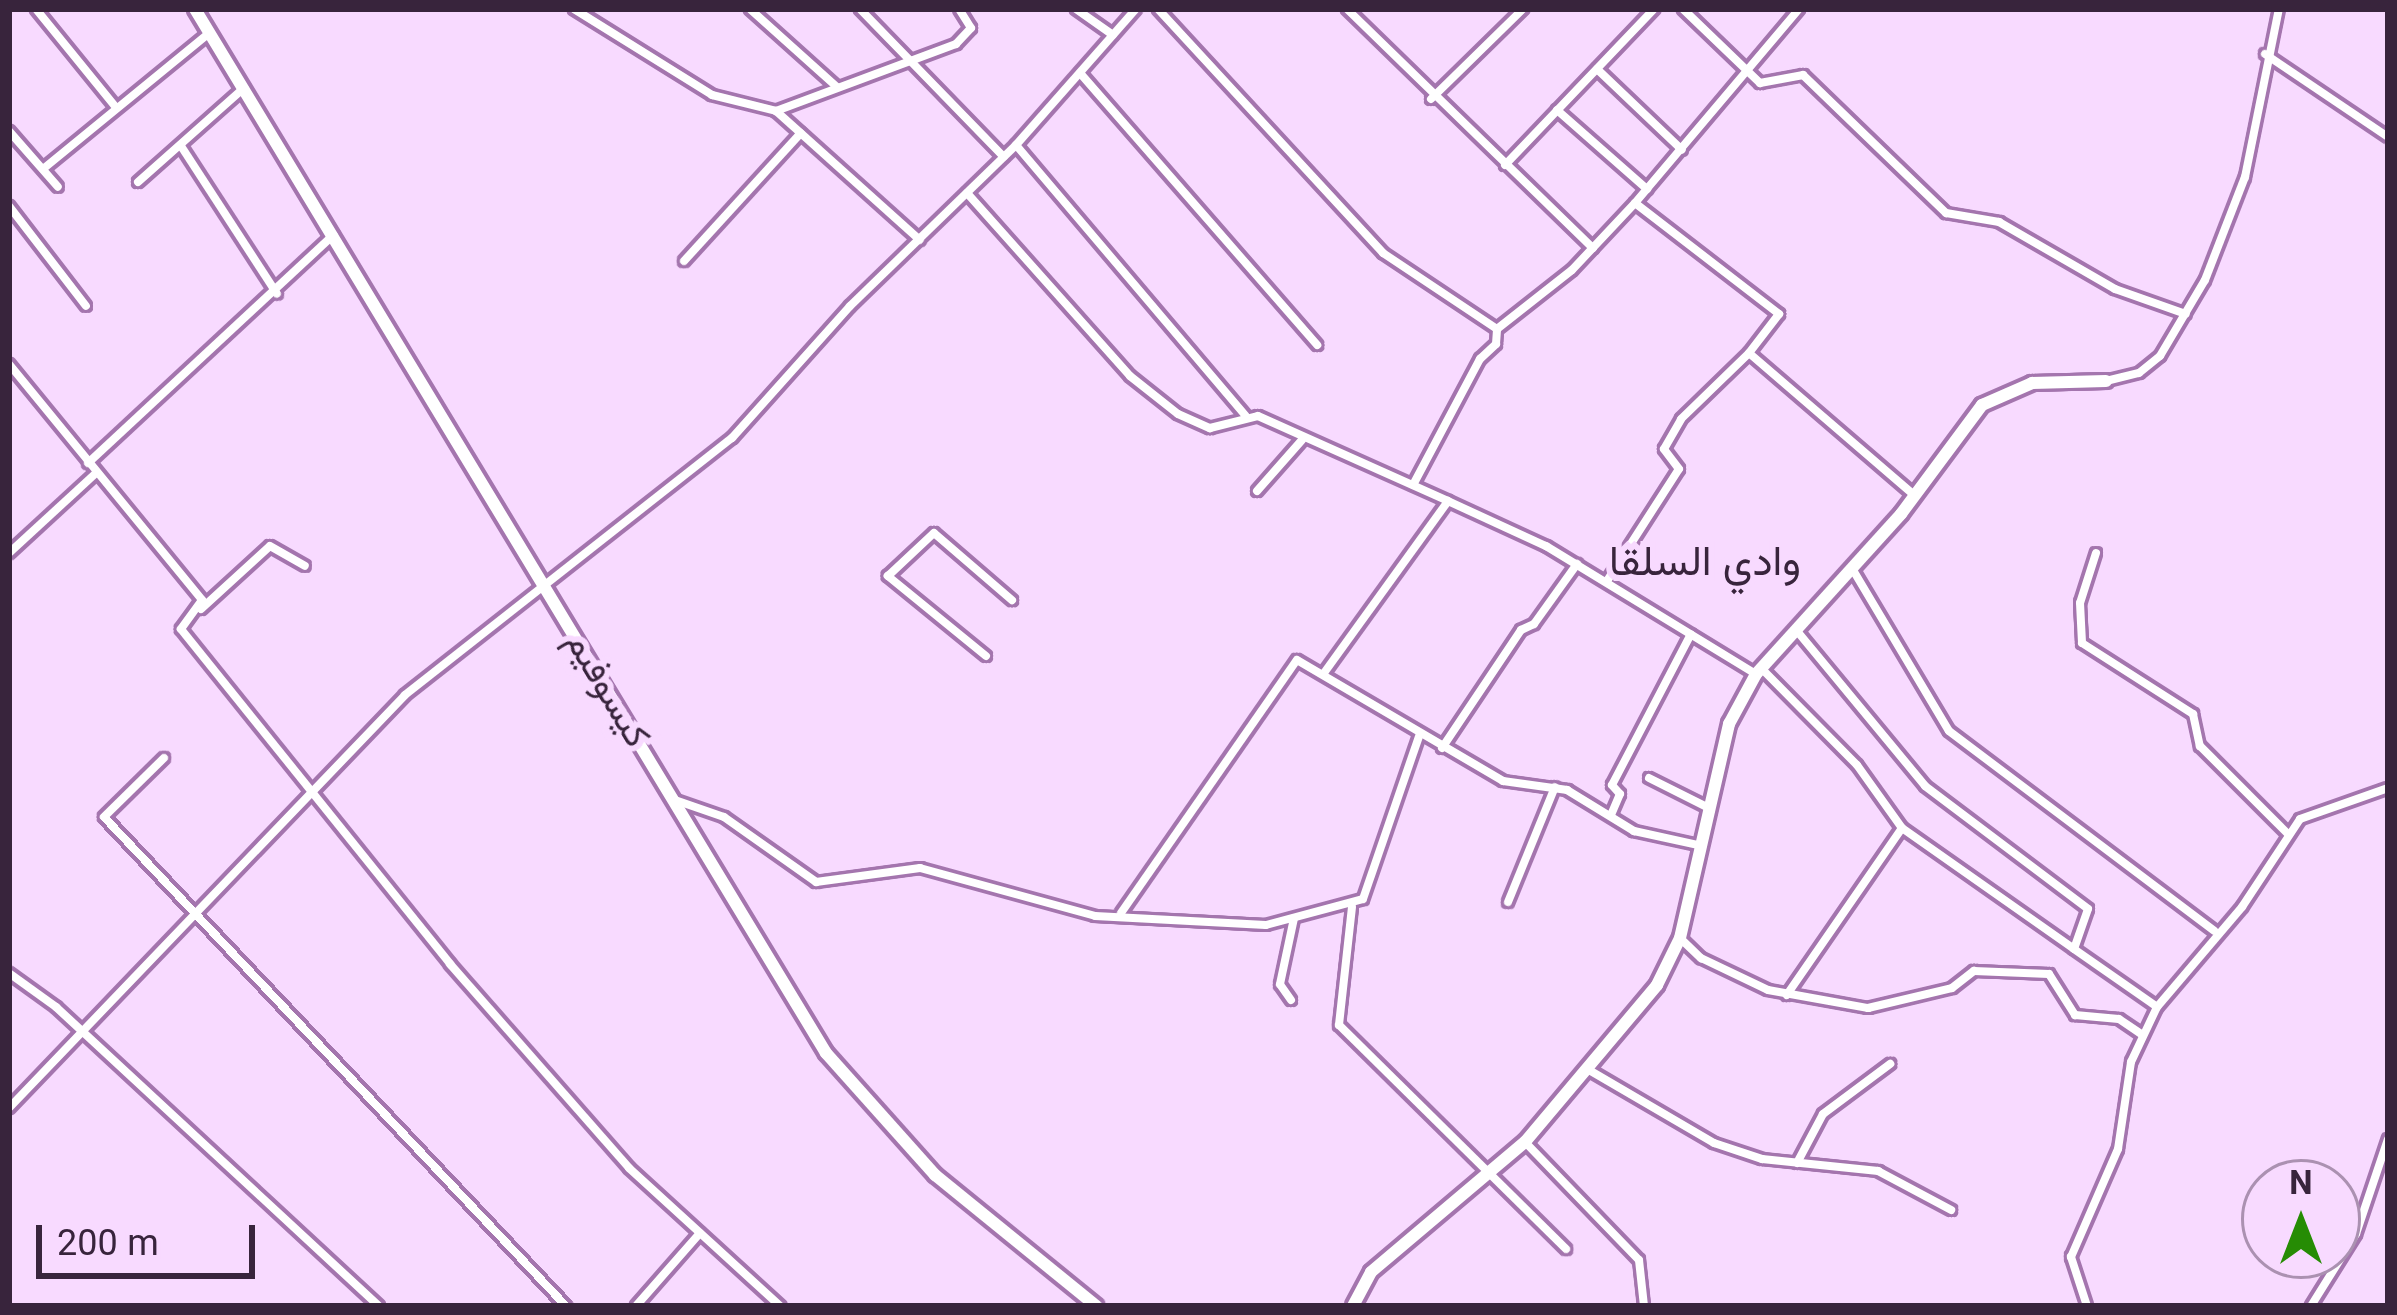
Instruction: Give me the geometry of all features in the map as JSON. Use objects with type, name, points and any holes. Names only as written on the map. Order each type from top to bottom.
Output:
[{"type":"street","points":[[36,9],[115,106]]},
{"type":"street","name":"كيسوفيم","points":[[195,9],[783,989],[882,1120],[995,1230],[1096,1306]]},
{"type":"street","points":[[750,9],[837,86]]},
{"type":"street","points":[[860,9],[1004,157]]},
{"type":"street","points":[[776,111],[965,37],[971,28],[958,9]]},
{"type":"street","points":[[1076,9],[1113,35]]},
{"type":"street","points":[[9,1108],[197,914],[311,787],[432,671],[732,438],[1016,146],[1136,9]]},
{"type":"street","points":[[1158,9],[1384,253],[1497,329]]},
{"type":"street","points":[[1347,9],[1431,99],[1593,248]]},
{"type":"street","points":[[1431,99],[1523,9]]},
{"type":"street","points":[[1504,165],[1654,9]]},
{"type":"street","points":[[1683,9],[1760,83],[1803,75],[1946,213],[1999,222],[2115,289],[2186,314]]},
{"type":"street","points":[[1413,485],[1480,359],[1496,344],[1497,329],[1593,248],[1747,75],[1799,9]]},
{"type":"street","points":[[1353,1306],[1371,1272],[1525,1142],[1657,985],[1680,938],[1733,710],[1758,671],[1852,568],[1994,396],[2044,381],[2106,381],[2146,369],[2186,314],[2245,177],[2265,54],[2279,9]]},
{"type":"street","points":[[581,11],[712,95],[776,111],[920,240]]},
{"type":"street","points":[[43,170],[115,106],[211,32]]},
{"type":"street","points":[[2265,54],[2388,137]]},
{"type":"street","points":[[1597,69],[1682,149]]},
{"type":"street","points":[[1080,73],[1317,345]]},
{"type":"street","points":[[138,182],[245,87]]},
{"type":"street","points":[[1557,110],[1647,189]]},
{"type":"street","points":[[9,131],[58,187]]},
{"type":"street","points":[[683,261],[802,134]]},
{"type":"street","points":[[181,146],[277,294]]},
{"type":"street","points":[[1016,146],[1246,416],[1413,485],[1577,564],[1758,671],[1857,765],[1902,828],[2157,1007]]},
{"type":"street","points":[[967,193],[1145,392],[1210,428],[1246,416]]},
{"type":"street","points":[[1606,581],[1679,469],[1664,449],[1682,418],[1749,353],[1778,314],[1635,202]]},
{"type":"street","points":[[9,206],[86,306]]},
{"type":"street","points":[[88,463],[277,294],[334,234]]},
{"type":"street","points":[[1749,353],[1912,494]]},
{"type":"street","points":[[9,364],[202,600],[191,618]]},
{"type":"street","points":[[1258,491],[1303,440]]},
{"type":"street","points":[[9,553],[95,474]]},
{"type":"street","points":[[1324,673],[1448,501]]},
{"type":"street","points":[[986,656],[888,577],[934,533],[1012,600]]},
{"type":"street","points":[[305,566],[270,546],[181,629],[552,1087],[780,1306]]},
{"type":"street","points":[[2096,553],[2080,603],[2081,643],[2193,714],[2200,746],[2288,834]]},
{"type":"street","points":[[1442,748],[1521,630],[1534,624],[1577,564]]},
{"type":"street","points":[[1852,568],[1949,731],[2214,932]]},
{"type":"street","points":[[1796,630],[1925,786],[2088,910],[2074,949]]},
{"type":"street","points":[[1611,815],[1620,794],[1612,785],[1691,634]]},
{"type":"street","points":[[1121,914],[1294,662],[1324,673],[1419,736],[1510,784],[1555,788],[1634,831],[1698,845]]},
{"type":"street","points":[[670,799],[724,817],[817,882],[920,868],[1095,916],[1121,914],[1240,925],[1352,907],[1363,899],[1419,736]]},
{"type":"street","points":[[164,758],[104,817],[566,1306]]},
{"type":"street","points":[[1648,778],[1707,807]]},
{"type":"street","points":[[1508,902],[1555,788]]},
{"type":"street","points":[[2087,1306],[2071,1257],[2118,1149],[2141,1034],[2214,932],[2242,907],[2288,834],[2326,804],[2388,788]]},
{"type":"street","points":[[1787,995],[1902,828]]},
{"type":"street","points":[[1352,907],[1339,1025],[1566,1249]]},
{"type":"street","points":[[1291,1000],[1280,984],[1294,916]]},
{"type":"street","points":[[1680,938],[1730,975],[1787,995],[1868,1009],[1952,988],[1974,971],[2049,974],[2075,1015],[2119,1019],[2141,1034]]},
{"type":"street","points":[[9,974],[80,1031],[379,1306]]},
{"type":"street","points":[[1797,1163],[1823,1114],[1890,1064]]},
{"type":"street","points":[[1589,1070],[1702,1138],[1797,1163],[1878,1171],[1951,1210]]},
{"type":"street","points":[[2312,1306],[2356,1234],[2388,1139]]},
{"type":"street","points":[[1525,1142],[1640,1261],[1644,1306]]},
{"type":"street","points":[[636,1306],[700,1233]]},
{"type":"district","name":"وادي السلقا","points":[[1705,565]]}]
